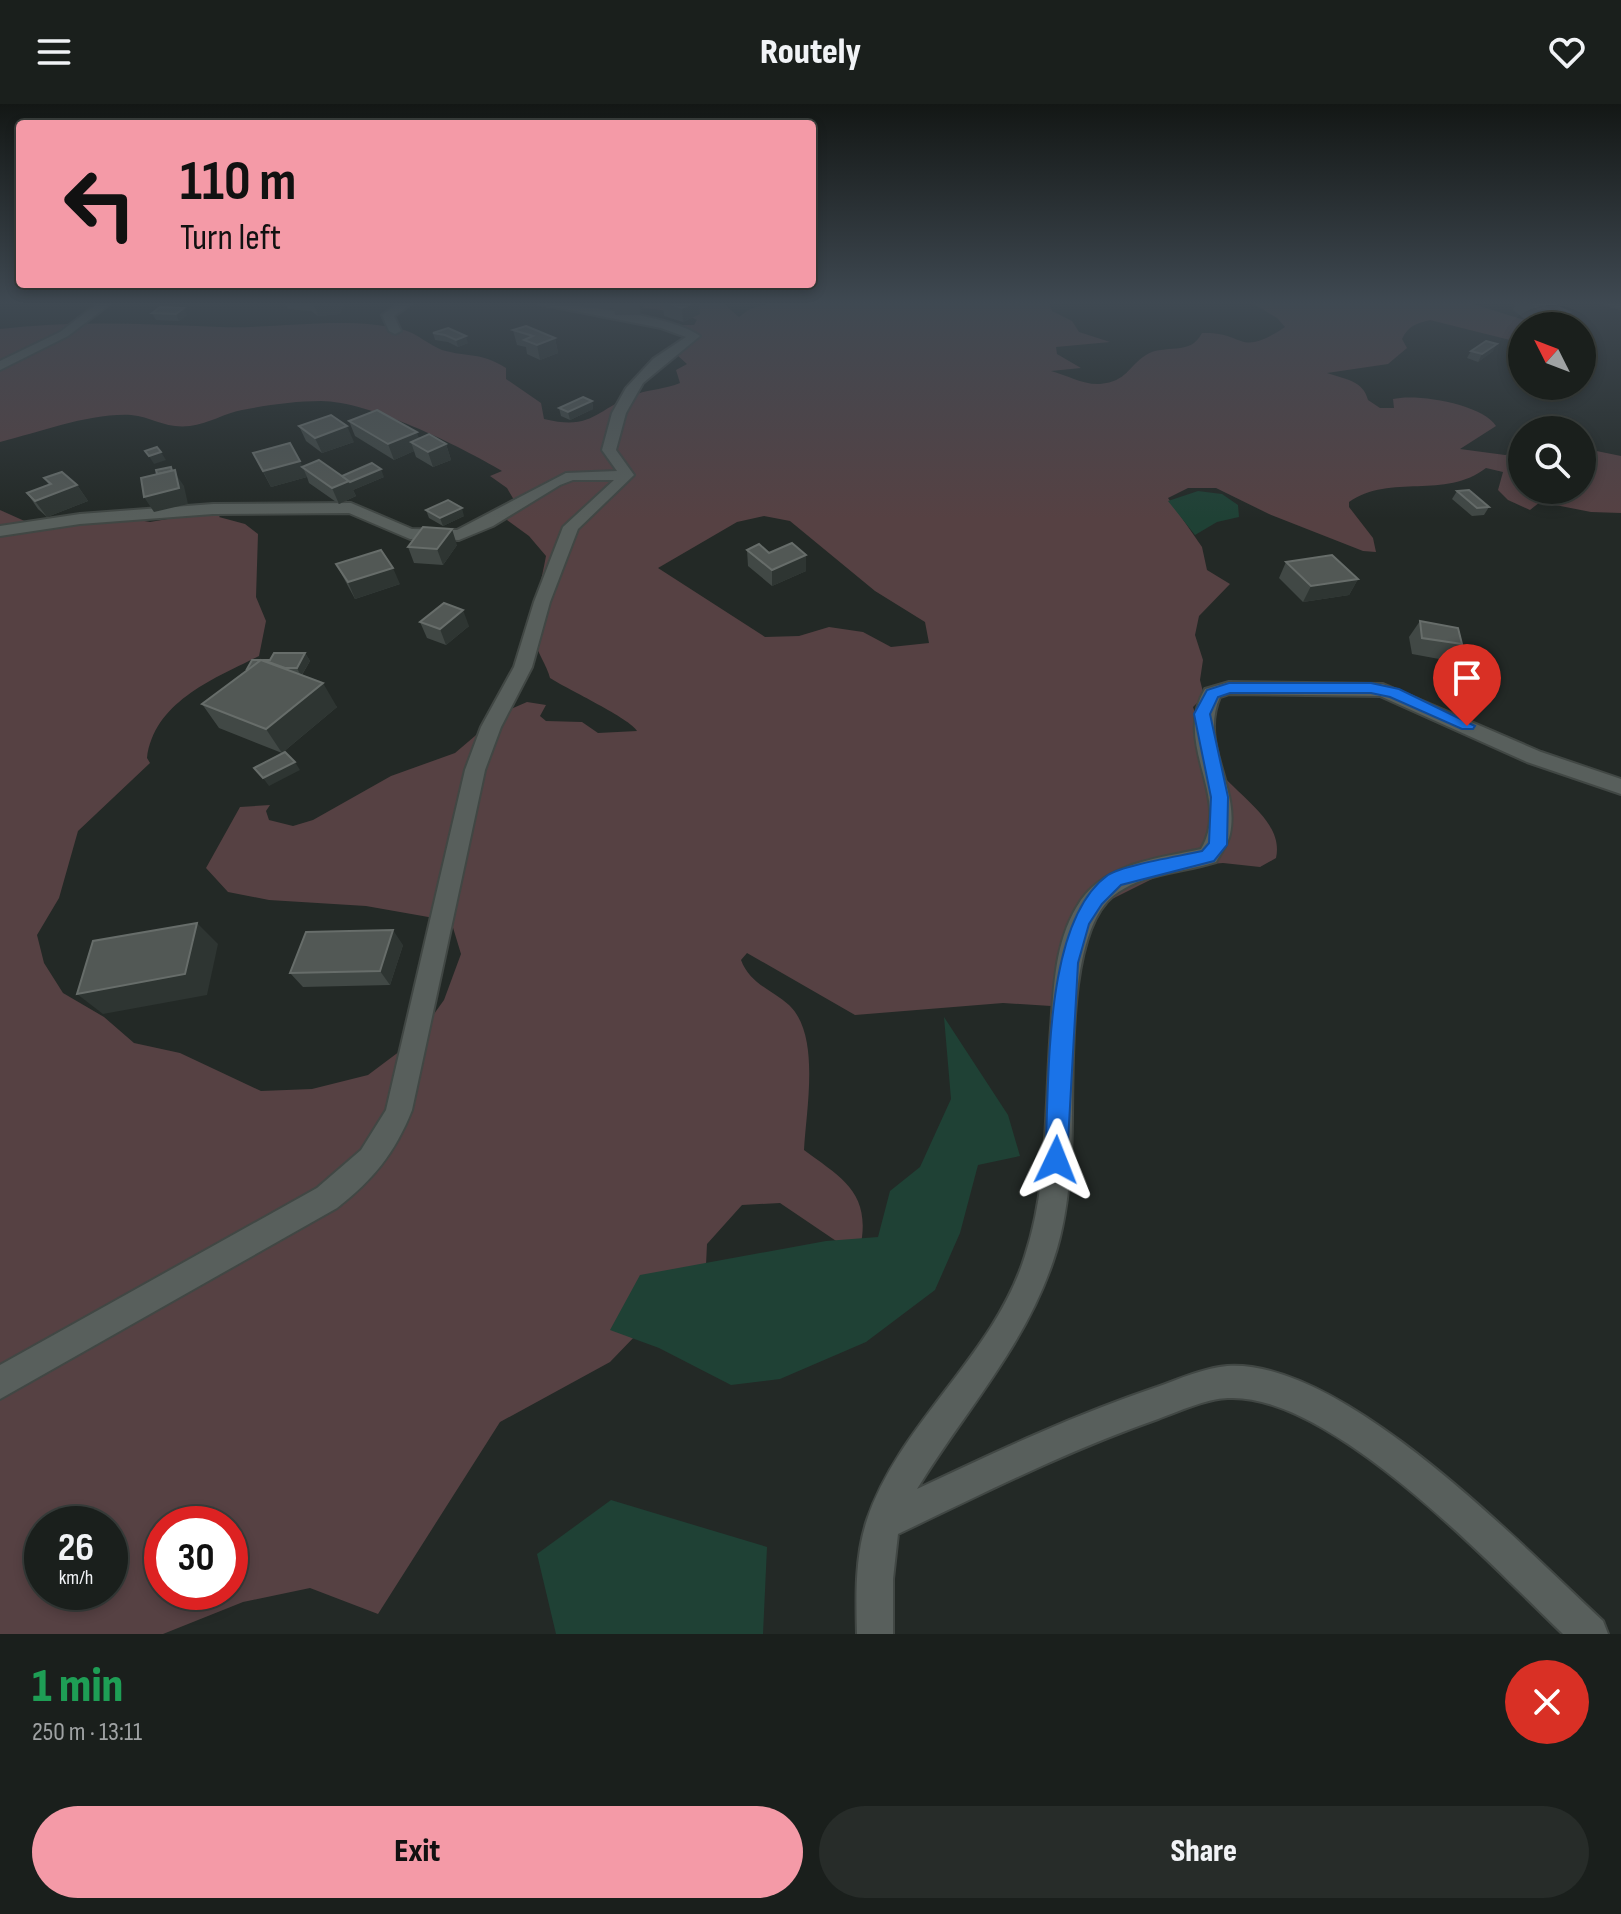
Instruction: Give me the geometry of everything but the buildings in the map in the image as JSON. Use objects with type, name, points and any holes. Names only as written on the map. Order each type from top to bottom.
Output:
[{"type":"street","points":[[627,475],[609,450],[613,425],[643,375]]},
{"type":"street","points":[[0,531],[93,518],[213,509],[351,508],[410,534],[459,535],[488,523],[555,482],[571,476],[627,475]]},
{"type":"street","points":[[0,1383],[327,1198],[364,1170],[388,1142],[399,1110],[475,770],[491,727],[523,667],[542,602],[571,527],[627,475]]},
{"type":"street","points":[[875,1634],[874,1575],[883,1523],[909,1469],[979,1373],[1020,1301],[1046,1237],[1056,1160],[1068,963],[1080,922],[1095,899],[1116,879],[1208,856],[1218,845],[1220,797],[1202,714],[1212,693],[1229,688],[1383,690],[1534,757],[1621,787]]},
{"type":"street","points":[[883,1523],[1068,1436],[1137,1409],[1231,1382],[1264,1384],[1320,1407],[1382,1446],[1590,1634]]},
{"type":"shaded area","points":[[0,375],[506,375],[506,379],[541,403],[544,419],[560,422],[584,421],[637,394],[680,383],[678,375],[1064,375],[1100,384],[1124,375],[1335,375],[1357,384],[1368,400],[1380,408],[1394,408],[1393,399],[1432,399],[1464,406],[1489,418],[1496,426],[1460,449],[1508,454],[1508,500],[1498,490],[1503,472],[1486,468],[1453,483],[1382,489],[1365,494],[1349,502],[1349,507],[1373,538],[1376,552],[1363,551],[1269,514],[1216,488],[1188,488],[1168,498],[1202,547],[1207,570],[1230,584],[1199,616],[1195,635],[1203,660],[1200,680],[1204,696],[1193,707],[1212,761],[1272,830],[1277,844],[1276,858],[1260,867],[1223,863],[1176,867],[1102,904],[1066,993],[1051,1006],[1003,1003],[855,1015],[747,953],[741,960],[750,975],[789,1005],[799,1018],[805,1035],[809,1074],[804,1150],[842,1179],[858,1201],[863,1230],[860,1249],[848,1249],[780,1203],[742,1205],[707,1244],[705,1286],[665,1305],[610,1362],[500,1422],[378,1614],[310,1588],[248,1601],[248,1506],[144,1506],[144,1610],[223,1610],[163,1634],[0,1634],[0,510],[29,523],[94,512],[150,522],[226,509],[219,517],[245,524],[258,534],[256,597],[266,621],[259,656],[188,695],[161,722],[152,738],[147,758],[150,763],[78,831],[59,898],[37,935],[44,963],[63,993],[104,1017],[134,1043],[180,1053],[261,1091],[312,1089],[368,1075],[416,1039],[444,1000],[461,954],[451,921],[366,906],[269,900],[228,892],[206,868],[240,807],[270,805],[266,811],[269,820],[293,826],[313,820],[391,776],[455,753],[502,713],[527,702],[546,705],[540,716],[546,721],[582,722],[598,733],[637,731],[611,712],[550,678],[537,647],[535,633],[537,599],[546,556],[529,536],[507,520],[514,500],[507,488],[490,476],[502,471],[439,438],[388,417],[364,408],[321,401],[236,411],[190,426],[173,426],[131,415],[99,417],[0,442]],"holes":[[[764,516],[790,521],[875,591],[925,622],[929,643],[891,647],[863,632],[829,627],[799,636],[765,637],[658,568],[737,522]]]},
{"type":"shaded area","points":[[1596,451],[1621,456],[1621,513],[1591,512],[1550,504],[1596,504]]},
{"type":"shaded area","points":[[1198,491],[1222,494],[1238,505],[1239,517],[1217,522],[1195,535],[1168,501]]},
{"type":"shaded area","points":[[1517,504],[1538,504],[1530,510]]},
{"type":"shaded area","points":[[944,1017],[1008,1115],[1020,1156],[978,1165],[960,1233],[935,1290],[866,1342],[780,1379],[731,1385],[659,1348],[610,1330],[640,1275],[826,1241],[878,1237],[890,1191],[920,1167],[951,1099]]},
{"type":"shaded area","points":[[611,1500],[767,1547],[763,1634],[556,1634],[537,1554]]},
{"type":"route","points":[[1056,1160],[1068,963],[1080,922],[1095,899],[1116,879],[1208,856],[1218,845],[1220,797],[1202,714],[1212,693],[1229,688],[1371,688],[1394,693],[1467,726]]}]
